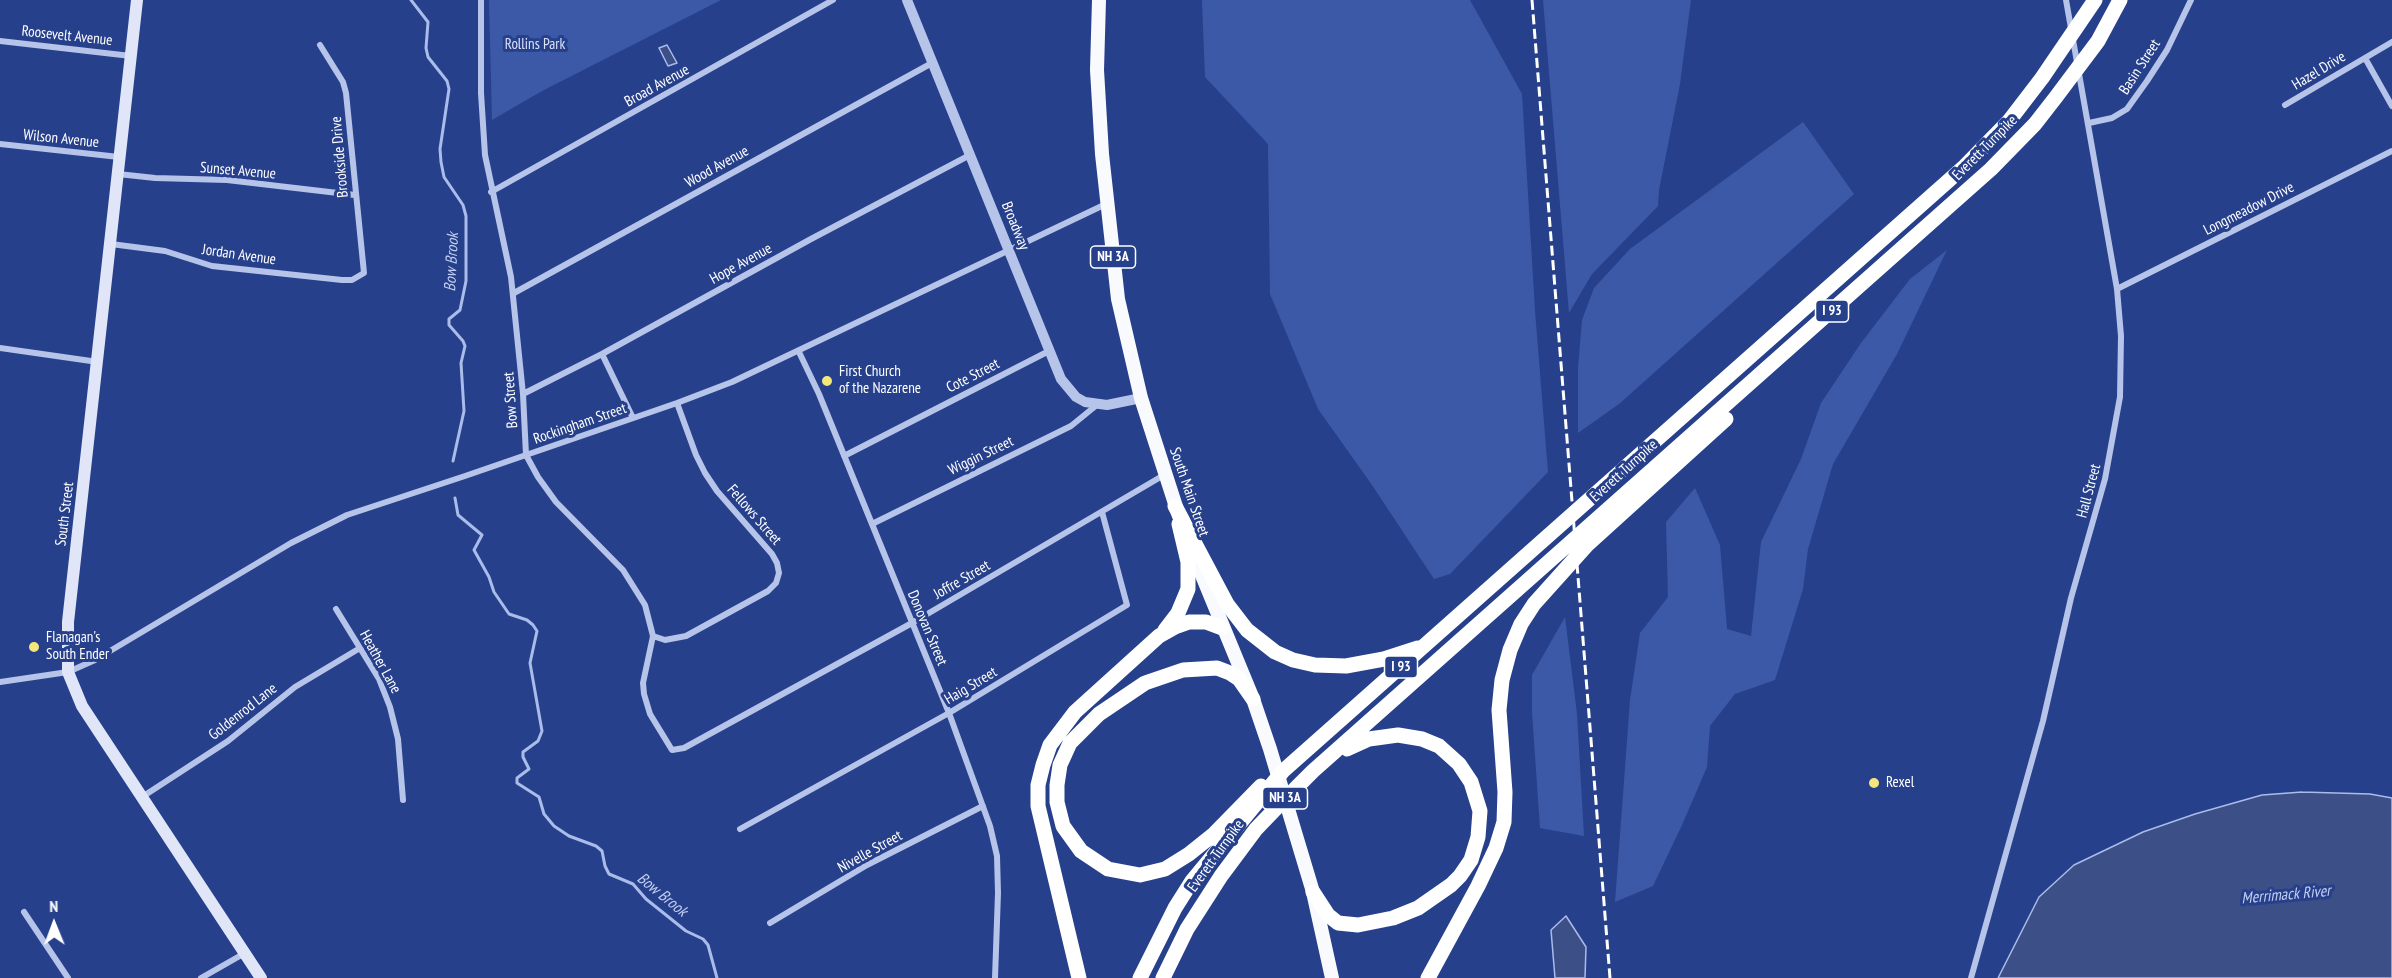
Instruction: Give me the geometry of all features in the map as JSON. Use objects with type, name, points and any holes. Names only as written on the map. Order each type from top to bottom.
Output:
[{"type":"highway","name":"Everett Turnpike","points":[[1140,978],[1175,908],[1192,881],[1283,771],[1965,166],[2009,121],[2042,78],[2095,0]]},
{"type":"highway","name":"Everett Turnpike","points":[[1162,978],[1187,929],[1221,876],[1256,829],[1286,797],[1313,771],[1556,565],[1600,517],[1991,169],[2035,123],[2098,42],[2120,0]]},
{"type":"highway","points":[[1428,978],[1479,886],[1496,848],[1504,822],[1505,792],[1499,710],[1502,680],[1510,650],[1521,624],[1556,565],[1587,545],[1754,393],[1788,360],[1838,305]]},
{"type":"highway","points":[[1079,978],[1038,806],[1038,785],[1042,765],[1050,745],[1075,712],[1159,636],[1178,613],[1188,589],[1186,551],[1175,507]]},
{"type":"highway","points":[[1175,507],[1236,618],[1246,630],[1275,652],[1293,660],[1314,665],[1346,666],[1384,660],[1426,645]]},
{"type":"highway","points":[[1159,636],[1190,622],[1206,622],[1222,628]]},
{"type":"highway","points":[[1253,699],[1239,680],[1230,673],[1217,668],[1204,667],[1171,673],[1145,683],[1118,699],[1086,725],[1070,743],[1062,758],[1057,794],[1058,810],[1063,826],[1075,845],[1098,864],[1115,872],[1131,875],[1152,873],[1171,866],[1189,854],[1214,834],[1256,790],[1283,771]]},
{"type":"highway","points":[[1286,797],[1301,790],[1353,745],[1369,739],[1398,735],[1422,739],[1445,751],[1466,772],[1477,795],[1480,811],[1479,830],[1471,860],[1451,885],[1418,908],[1383,921],[1344,925],[1328,915],[1313,892]]},
{"type":"main road","name":"South Street","points":[[137,0],[68,622],[68,672],[82,706],[261,978]]},
{"type":"main road","name":"South Main Street","points":[[1099,0],[1097,70],[1106,204],[1118,299],[1141,398],[1175,507],[1222,628],[1253,699],[1270,749],[1313,892],[1332,978]]},
{"type":"street","name":"Bow Street","points":[[481,0],[483,134],[491,192],[513,293],[523,394],[526,455],[556,502],[623,570],[645,604],[653,636],[644,694],[650,714],[672,750]]},
{"type":"street","name":"Broad Avenue","points":[[491,192],[833,0]]},
{"type":"street","name":"Broadway","points":[[907,0],[1061,379],[1068,389],[1085,402],[1098,404]]},
{"type":"street","name":"Hall Street","points":[[1971,978],[2043,721],[2071,598],[2112,449],[2120,397],[2121,366],[2117,289],[2066,0]]},
{"type":"street","name":"Basin Street","points":[[2089,123],[2112,118],[2132,102],[2167,50],[2191,0]]},
{"type":"street","name":"Roosevelt Avenue","points":[[0,41],[131,56]]},
{"type":"street","name":"Hazel Drive","points":[[2285,105],[2392,42]]},
{"type":"street","name":"Brookside Drive","points":[[320,45],[343,82],[364,273]]},
{"type":"street","name":"Hazel Drive","points":[[2365,58],[2392,106]]},
{"type":"street","name":"Wood Avenue","points":[[513,293],[932,63]]},
{"type":"street","name":"Wilson Avenue","points":[[0,144],[120,157]]},
{"type":"street","name":"Longmeadow Drive","points":[[2117,289],[2392,151]]},
{"type":"street","name":"Hope Avenue","points":[[523,394],[602,354],[970,155]]},
{"type":"street","name":"Sunset Avenue","points":[[118,174],[154,178],[227,180],[355,195]]},
{"type":"street","name":"Rockingham Street","points":[[0,682],[68,672],[113,651],[291,543],[347,514],[526,455],[732,382],[1106,204]]},
{"type":"street","name":"Jordan Avenue","points":[[111,244],[165,250],[212,266],[342,280],[352,280],[364,273]]},
{"type":"street","points":[[0,348],[98,363]]},
{"type":"street","name":"Cote Street","points":[[844,456],[1049,351]]},
{"type":"street","name":"Donovan Street","points":[[799,352],[949,713],[983,806],[997,856],[995,978]]},
{"type":"street","points":[[602,354],[633,418]]},
{"type":"street","points":[[1098,404],[1107,405],[1141,398]]},
{"type":"street","name":"Fellows Street","points":[[653,636],[665,640],[686,636],[768,591],[776,583],[779,573],[772,554],[717,491],[705,473],[677,403]]},
{"type":"street","name":"Wiggin Street","points":[[872,524],[1071,426],[1098,404]]},
{"type":"street","name":"Joffre Street","points":[[672,750],[684,748],[912,623],[1164,475]]},
{"type":"street","name":"Haig Street","points":[[740,830],[949,713],[1127,605],[1102,512]]},
{"type":"street","name":"Heather Lane","points":[[336,609],[379,679],[390,707],[398,739],[403,800]]},
{"type":"street","name":"Goldenrod Lane","points":[[142,797],[228,741],[295,687],[360,648]]},
{"type":"street","name":"Nivelle Street","points":[[770,923],[867,865],[983,806]]},
{"type":"street","points":[[24,912],[68,978]]},
{"type":"street","points":[[201,978],[245,953]]},
{"type":"green space","name":"Rollins Park","points":[[489,0],[721,0],[542,91],[492,120]]},
{"type":"green space","points":[[1202,0],[1470,0],[1522,94],[1535,311],[1548,472],[1450,574],[1434,579],[1318,409],[1270,294],[1268,144],[1205,77]]},
{"type":"green space","points":[[1543,0],[1691,0],[1680,84],[1659,190],[1658,206],[1592,274],[1569,313]]},
{"type":"green space","points":[[1803,122],[1854,194],[1619,404],[1578,433],[1578,368],[1582,320],[1594,288],[1630,249]]},
{"type":"green space","points":[[1947,250],[1897,354],[1833,464],[1808,549],[1803,589],[1775,680],[1735,694],[1710,726],[1707,767],[1653,886],[1615,902],[1630,700],[1640,633],[1668,597],[1666,522],[1695,488],[1720,545],[1727,629],[1751,636],[1761,542],[1801,459],[1821,403],[1861,343],[1910,279]]},
{"type":"green space","points":[[1565,617],[1577,714],[1584,836],[1540,828],[1532,712],[1532,675]]},
{"type":"water","points":[[667,45],[677,63],[668,66],[659,48]]},
{"type":"water","name":"Merrimack River","points":[[2302,792],[2370,794],[2392,798],[2392,978],[1998,978],[2039,897],[2074,865],[2143,832],[2195,814],[2262,795]]},
{"type":"water","points":[[1566,916],[1586,947],[1585,978],[1555,978],[1551,930]]},
{"type":"waterway","name":"Bow Brook","points":[[411,0],[428,22],[426,48],[428,57],[447,81],[449,89],[440,149],[441,162],[444,177],[463,205],[466,216],[466,281],[460,310],[449,319],[449,325],[465,346],[461,363],[464,411],[453,461]]},
{"type":"waterway","name":"Bow Brook","points":[[455,498],[458,515],[482,535],[474,550],[489,577],[494,592],[509,614],[527,620],[537,631],[530,663],[542,731],[538,741],[523,752],[529,769],[517,778],[517,783],[539,797],[544,814],[554,826],[569,836],[596,846],[602,851],[609,874],[633,884],[646,899],[686,931],[703,939],[708,945],[717,978]]},
{"type":"railway","points":[[1532,0],[1610,978]]},
{"type":"place","name":"First Church of the Nazarene","points":[[827,381]]},
{"type":"place","name":"Flanagan's South Ender","points":[[34,647]]},
{"type":"place","name":"Rexel","points":[[1874,783]]}]
